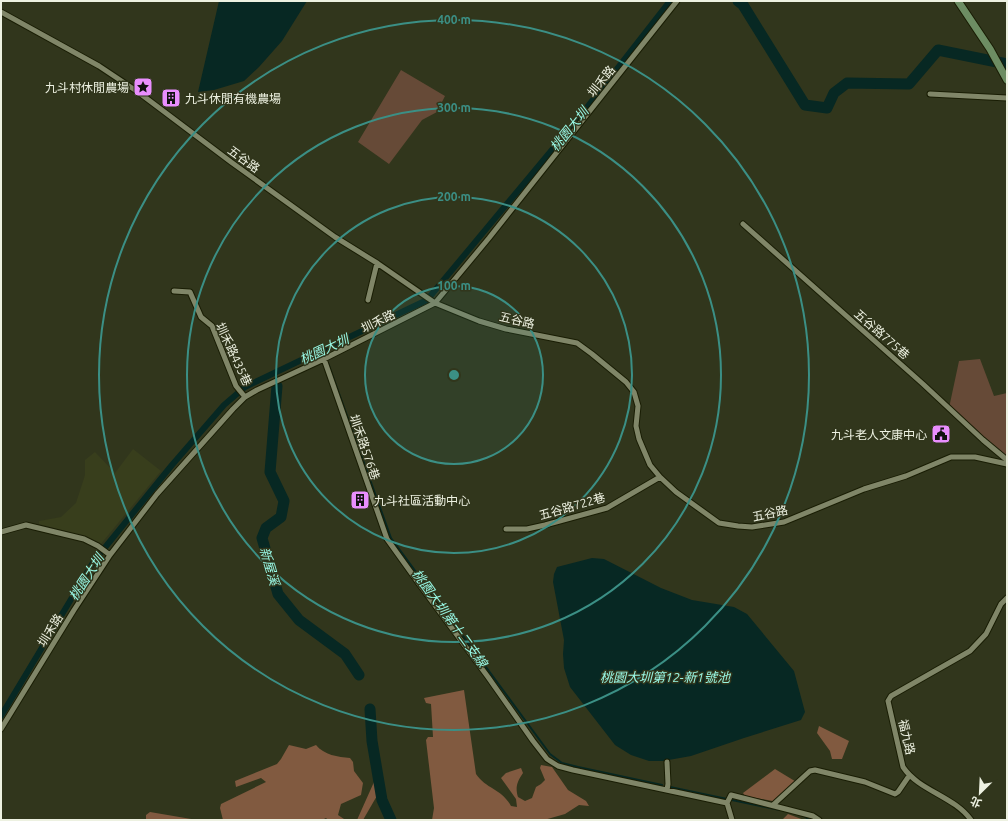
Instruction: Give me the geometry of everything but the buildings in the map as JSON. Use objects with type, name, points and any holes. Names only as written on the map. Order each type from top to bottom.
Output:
[{"type":"street","name":"圳禾路","points":[[1,729],[108,554],[157,494],[244,396],[324,359],[435,303],[489,238],[677,1]]},
{"type":"street","points":[[958,1],[1000,66],[1007,80]]},
{"type":"street","name":"五谷路","points":[[1,12],[100,66],[138,92],[230,162],[335,237],[377,263],[435,303],[479,321],[506,329],[577,343],[626,382],[634,392],[638,406],[636,426],[639,439],[650,465],[676,492],[719,523],[752,527],[784,522],[864,489],[906,476],[951,458],[975,457],[1007,464]]},
{"type":"street","points":[[930,94],[1007,98]]},
{"type":"street","name":"五谷路775巷","points":[[743,224],[923,384],[982,440],[1007,460]]},
{"type":"street","points":[[368,300],[377,263]]},
{"type":"street","name":"圳禾路435巷","points":[[174,291],[190,292],[201,316],[212,326],[237,388],[244,396]]},
{"type":"street","name":"圳禾路576巷","points":[[324,359],[387,539],[547,759],[558,766],[727,803]]},
{"type":"street","name":"五谷路722巷","points":[[506,529],[528,529],[607,508],[660,477]]},
{"type":"street","points":[[1,532],[26,525],[84,539],[98,546],[108,554]]},
{"type":"street","name":"福九路","points":[[909,776],[903,767],[901,759],[888,701],[890,696],[970,651],[986,634],[1002,604],[1007,598]]},
{"type":"street","points":[[667,762],[667,790]]},
{"type":"street","points":[[774,806],[810,771],[815,770],[865,782],[895,794],[909,776],[953,804],[965,813],[971,820]]},
{"type":"street","points":[[732,820],[727,803],[731,795],[813,816],[819,820]]},
{"type":"shaded area","points":[[401,70],[445,96],[437,112],[422,120],[389,164],[358,142]]},
{"type":"shaded area","points":[[980,359],[994,396],[1007,393],[1007,457],[949,408],[959,361]]},
{"type":"shaded area","points":[[133,449],[161,471],[100,545],[76,534],[39,524],[39,521],[61,517],[76,503],[85,475],[85,460],[95,452],[115,473]]},
{"type":"shaded area","points":[[464,690],[476,774],[484,783],[499,792],[511,806],[517,807],[516,799],[501,778],[506,773],[521,768],[523,773],[518,782],[517,790],[518,797],[525,801],[532,798],[536,787],[545,780],[540,768],[541,765],[552,767],[568,790],[586,801],[589,806],[579,805],[565,814],[544,820],[432,820],[434,808],[426,740],[428,737],[433,737],[431,704],[426,703],[424,698]]},
{"type":"shaded area","points":[[819,726],[849,741],[842,759],[832,759],[830,751],[817,733]]},
{"type":"shaded area","points":[[289,745],[306,749],[316,745],[327,753],[350,758],[353,762],[354,771],[363,783],[361,795],[341,804],[338,815],[344,819],[223,820],[220,808],[221,804],[266,782],[261,778],[236,787],[235,781],[277,764]]},
{"type":"shaded area","points":[[775,769],[798,783],[778,802],[745,796],[743,793]]},
{"type":"shaded area","points":[[374,782],[378,794],[363,820],[357,820]]},
{"type":"shaded area","points":[[150,812],[197,820],[146,820],[146,815]]},
{"type":"shaded area","points":[[788,814],[804,820],[782,820]]},
{"type":"water","points":[[219,1],[307,1],[282,41],[259,67],[244,81],[214,90],[198,92]]},
{"type":"water","name":"桃園大圳第12-新1號池","points":[[592,558],[604,559],[661,588],[692,600],[734,607],[747,614],[794,671],[805,712],[801,720],[691,756],[663,761],[649,761],[631,755],[615,745],[570,687],[564,668],[564,640],[553,582],[557,567]]},
{"type":"waterway","name":"桃園大圳第十二支線","points":[[1,716],[94,561],[172,465],[224,405],[245,387],[427,300],[581,115],[670,1]]},
{"type":"waterway","points":[[738,1],[743,5],[805,105],[827,108],[834,93],[847,83],[909,84],[938,50],[1007,64]]},
{"type":"waterway","name":"桃園大圳第十二支線","points":[[323,350],[326,356]]},
{"type":"waterway","name":"桃園大圳第十二支線","points":[[328,363],[391,538],[550,754],[562,763],[662,785]]},
{"type":"waterway","name":"新屋溪","points":[[277,386],[270,472],[284,501],[281,517],[266,528],[262,538],[278,594],[299,620],[345,654],[359,675]]},
{"type":"waterway","name":"新屋溪","points":[[370,709],[372,741],[382,800],[391,820]]},
{"type":"waterway","name":"桃園大圳第十二支線","points":[[670,787],[780,810]]},
{"type":"waterway","name":"桃園大圳第十二支線","points":[[802,815],[810,820]]},
{"type":"place","name":"九斗村休閒農場","points":[[143,87]]},
{"type":"place","name":"九斗休閒有機農場","points":[[171,98]]},
{"type":"place","name":"九斗老人文康中心","points":[[941,434]]},
{"type":"place","name":"九斗社區活動中心","points":[[360,500]]},
{"type":"water label","name":"桃園大圳","points":[[569,129]]},
{"type":"water label","name":"桃園大圳","points":[[324,349]]},
{"type":"water label","name":"桃園大圳","points":[[86,577]]}]
